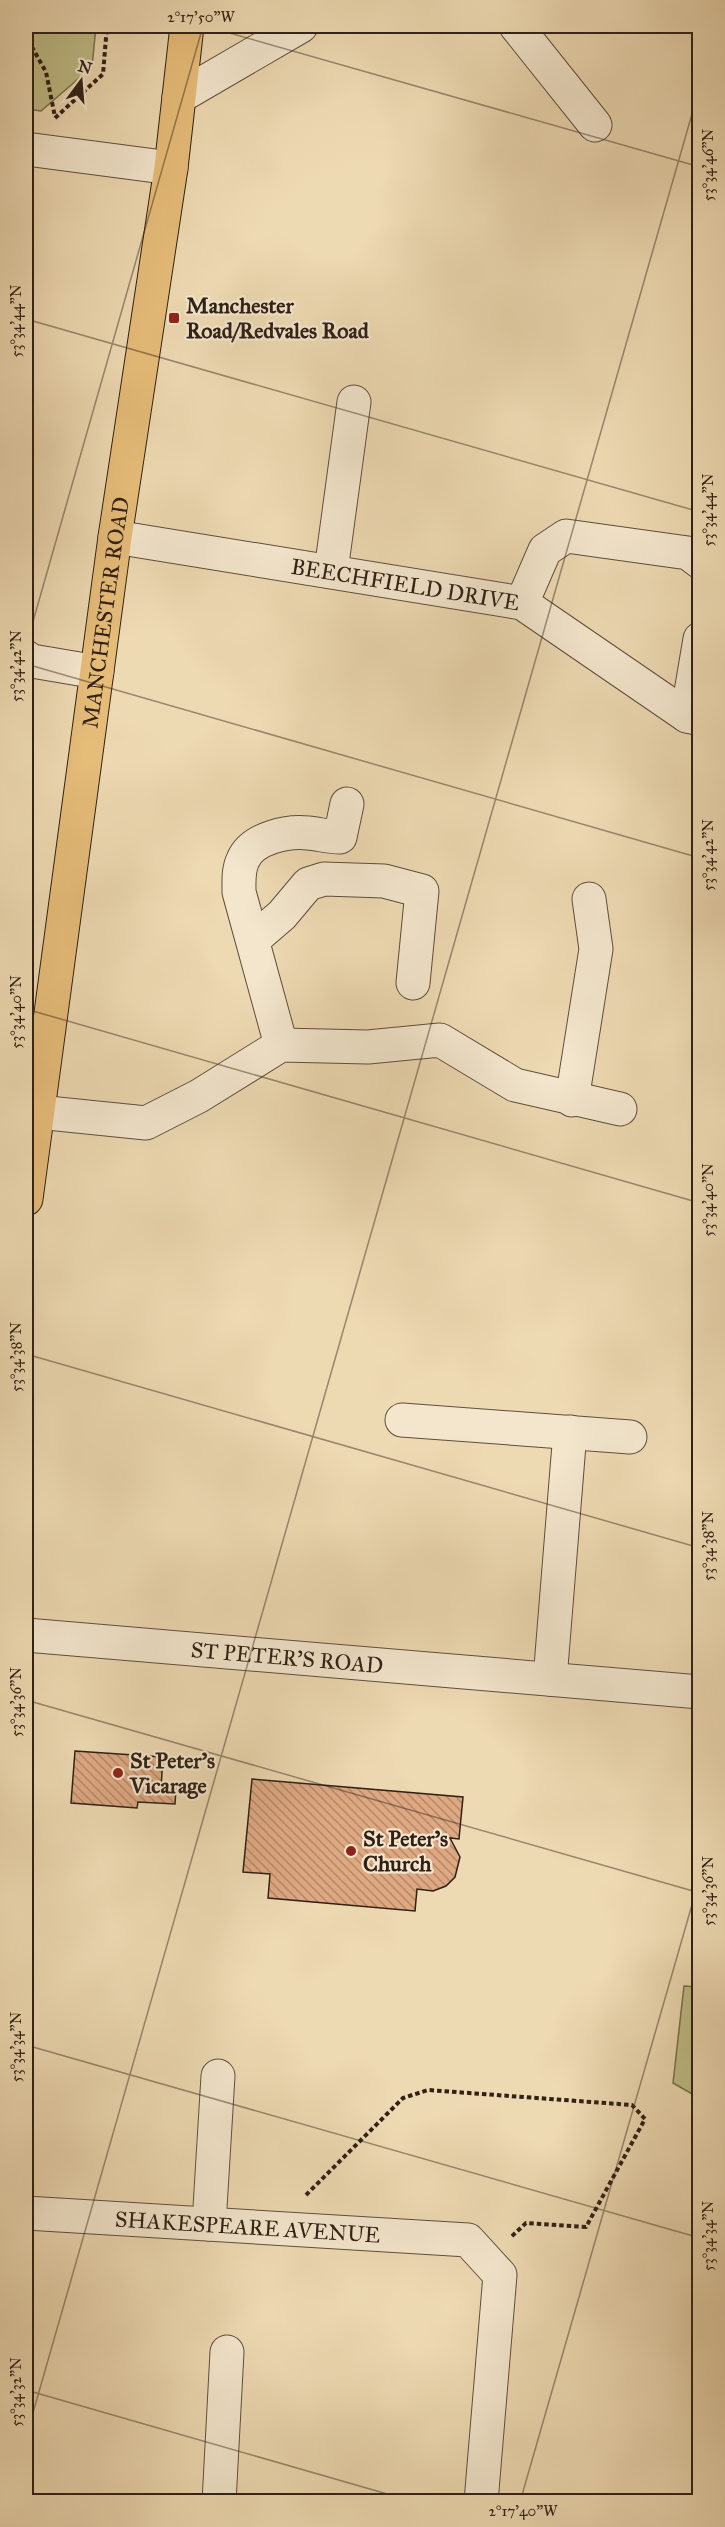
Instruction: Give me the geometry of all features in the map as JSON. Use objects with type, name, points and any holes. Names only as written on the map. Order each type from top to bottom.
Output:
[{"type":"highway","name":"MANCHESTER ROAD","points":[[26,1199],[38,1112],[36,1048],[97,672],[115,537],[171,168],[187,26]]},
{"type":"street","points":[[179,97],[301,26]]},
{"type":"street","points":[[516,26],[595,125]]},
{"type":"street","points":[[39,150],[171,168]]},
{"type":"street","points":[[331,571],[354,402]]},
{"type":"street","points":[[522,603],[545,550],[566,536],[688,553],[699,562]]},
{"type":"street","name":"BEECHFIELD DRIVE","points":[[115,537],[522,603],[693,717]]},
{"type":"street","points":[[693,717],[699,639]]},
{"type":"street","points":[[26,657],[32,661],[97,672]]},
{"type":"street","points":[[280,1045],[239,892],[239,872],[243,858],[252,848],[267,839],[291,832],[340,837],[347,804]]},
{"type":"street","points":[[253,940],[282,915],[308,884],[324,879],[384,882],[422,891],[413,983]]},
{"type":"street","points":[[572,1100],[596,949],[589,899]]},
{"type":"street","points":[[38,1112],[146,1123],[200,1096],[280,1045],[368,1047],[440,1040],[515,1084],[572,1100],[620,1109]]},
{"type":"street","points":[[402,1420],[630,1437]]},
{"type":"street","points":[[550,1679],[570,1432]]},
{"type":"street","name":"ST PETER'S ROAD","points":[[26,1635],[699,1692]]},
{"type":"street","points":[[209,2224],[218,2076]]},
{"type":"street","name":"SHAKESPEARE AVENUE","points":[[26,2213],[298,2230],[477,2250]]},
{"type":"street","points":[[477,2250],[500,2275],[481,2502]]},
{"type":"street","points":[[219,2502],[227,2352]]},
{"type":"path","points":[[39,150],[55,118],[103,74],[107,26]]},
{"type":"path","points":[[28,40],[46,72],[55,118]]},
{"type":"path","points":[[298,2230],[300,2201],[403,2098],[428,2090],[632,2105],[645,2119],[586,2227],[526,2223],[477,2250]]},
{"type":"shaded area","points":[[26,26],[96,26],[92,67],[41,111],[26,109]]},
{"type":"shaded area","points":[[684,1986],[699,1987],[699,2098],[673,2083]]},
{"type":"building","name":"St Peter's Vicarage","points":[[75,1751],[163,1757],[161,1788],[176,1789],[175,1804],[138,1802],[137,1808],[71,1803]]},
{"type":"building","name":"St Peter's Church","points":[[252,1779],[463,1797],[459,1839],[450,1838],[460,1857],[455,1877],[446,1886],[433,1891],[417,1889],[415,1911],[268,1898],[270,1874],[243,1872]]},
{"type":"place","name":"Manchester Road/Redvales Road","points":[[174,318]]},
{"type":"place","name":"St Peter's Vicarage","points":[[118,1773]]},
{"type":"place","name":"St Peter's Church","points":[[351,1851]]}]
